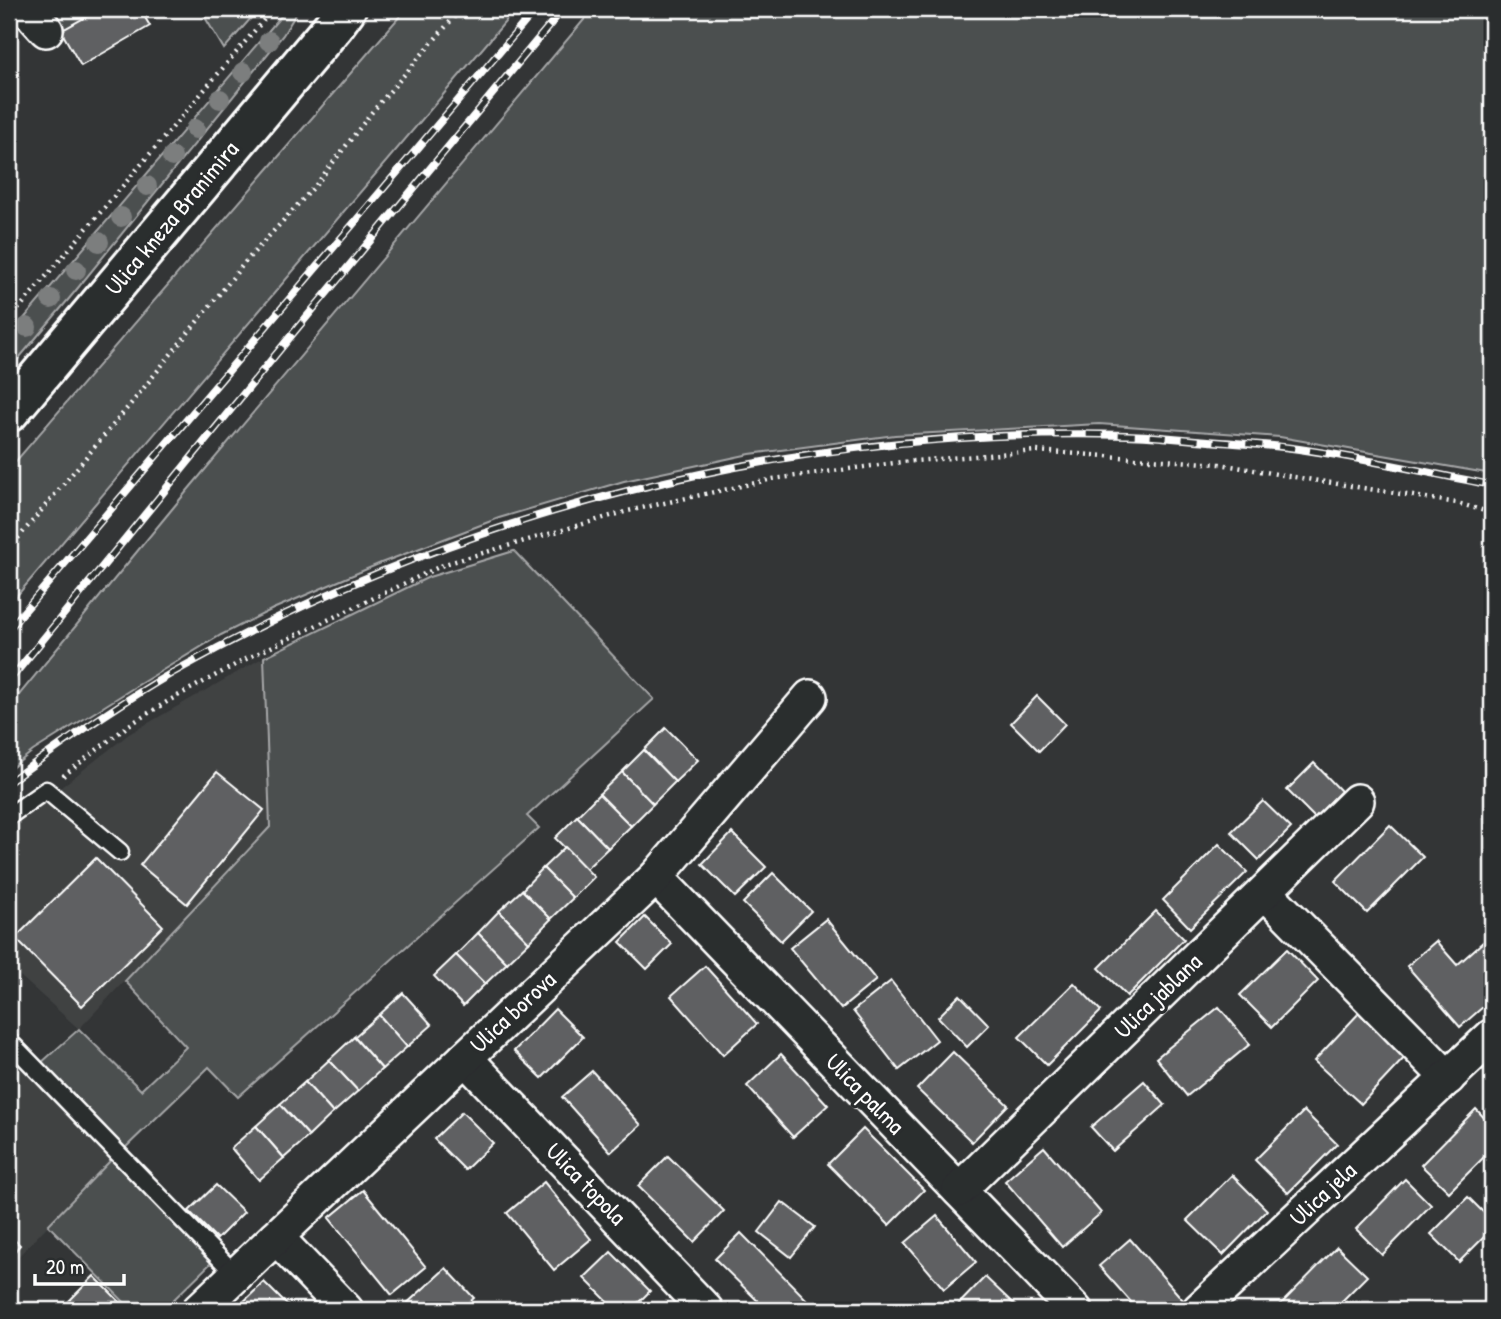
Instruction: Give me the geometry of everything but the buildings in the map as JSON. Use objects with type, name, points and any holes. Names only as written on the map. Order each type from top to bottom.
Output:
[{"type":"main road","name":"Ulica kneza Branimira","points":[[9,412],[344,14]]},
{"type":"street","points":[[9,19],[16,9]]},
{"type":"street","name":"Ulica borova","points":[[199,1310],[656,877],[810,697]]},
{"type":"street","name":"Ulica jablana","points":[[959,1190],[1357,801]]},
{"type":"street","name":"Ulica palma","points":[[656,877],[1075,1310]]},
{"type":"street","points":[[1265,892],[1448,1078]]},
{"type":"street","name":"Ulica jela","points":[[1199,1310],[1492,1036]]},
{"type":"street","name":"Ulica topola","points":[[465,1058],[706,1310]]},
{"type":"street","points":[[276,1237],[346,1310]]},
{"type":"lane","points":[[9,816],[46,790],[120,852]]},
{"type":"lane","points":[[9,1041],[236,1275]]},
{"type":"path","points":[[9,320],[273,9]]},
{"type":"path","points":[[9,549],[246,261],[315,186],[372,112],[461,9]]},
{"type":"path","points":[[46,790],[129,724],[170,699],[248,658],[445,564],[628,511],[773,479],[902,462],[1036,451],[1220,464],[1457,503],[1492,513]]},
{"type":"shaded area","points":[[42,9],[109,9],[65,36]]},
{"type":"shaded area","points":[[200,9],[259,9],[224,49]]},
{"type":"shaded area","points":[[287,9],[299,9],[283,35],[9,370],[9,336]]},
{"type":"shaded area","points":[[406,9],[516,9],[9,605],[9,469]]},
{"type":"shaded area","points":[[593,9],[1492,9],[1492,474],[1280,437],[1099,424],[895,435],[750,454],[624,481],[499,518],[381,563],[273,609],[221,635],[138,685],[33,751],[9,770],[9,707]]},
{"type":"shaded area","points":[[514,551],[654,699],[527,816],[539,828],[238,1097],[209,1067],[123,1150],[41,1063],[79,1029],[141,1090],[186,1047],[125,981],[270,827],[264,657],[429,577]]},
{"type":"shaded area","points":[[264,657],[270,827],[79,1029],[9,966],[9,828],[129,734]]},
{"type":"shaded area","points":[[9,1053],[111,1160],[9,1266]]},
{"type":"shaded area","points":[[111,1160],[215,1259],[163,1310],[132,1310],[48,1225]]},
{"type":"railway","points":[[9,629],[536,9]]},
{"type":"railway","points":[[9,681],[563,9]]},
{"type":"railway","points":[[9,782],[172,673],[282,616],[396,566],[514,524],[633,490],[755,463],[878,445],[1002,436],[1127,435],[1290,448],[1492,485]]}]
